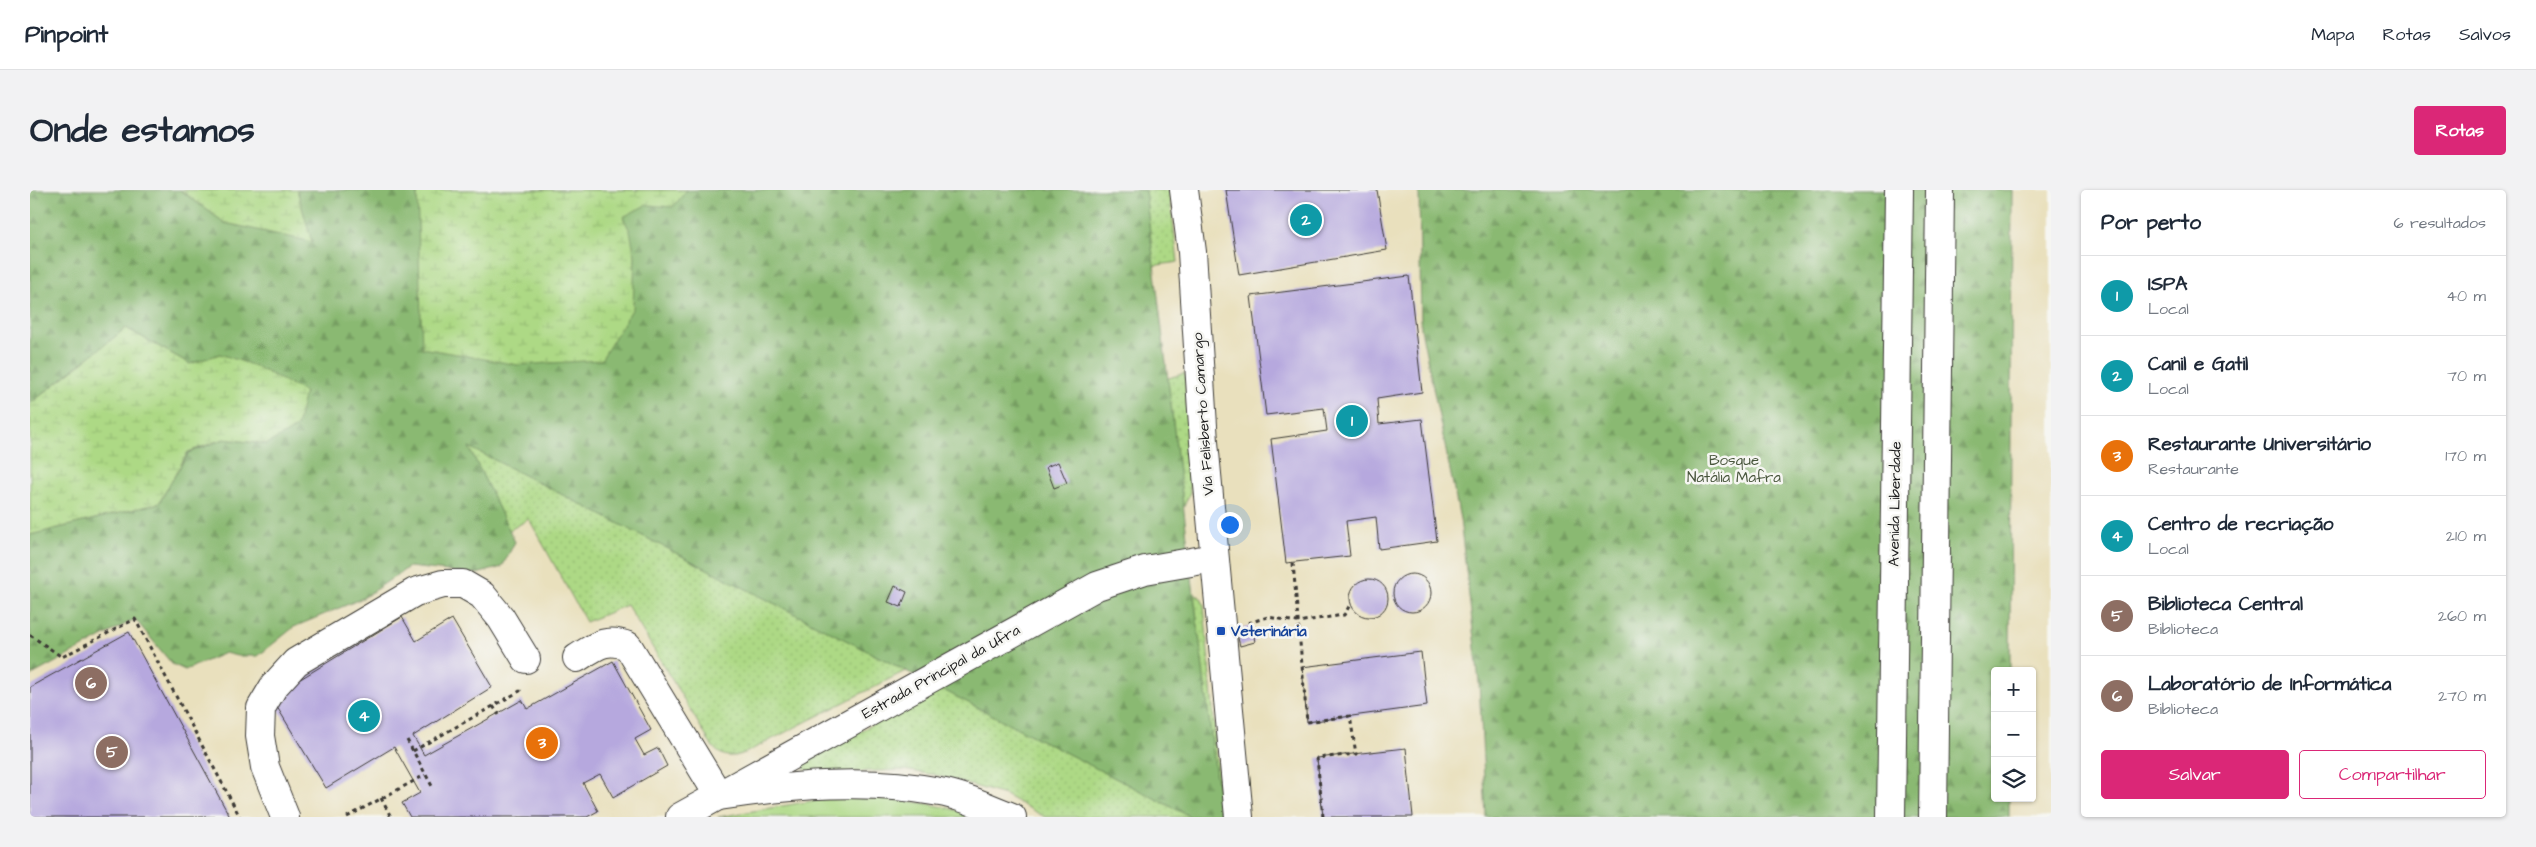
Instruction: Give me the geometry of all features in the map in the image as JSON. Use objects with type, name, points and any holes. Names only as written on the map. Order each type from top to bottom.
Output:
[{"type":"main road","name":"Via Felisberto Camargo","points":[[1184,190],[1192,252],[1204,442],[1239,817]]},
{"type":"main road","name":"Avenida Liberdade","points":[[1891,817],[1899,190]]},
{"type":"main road","points":[[1933,817],[1940,190]]},
{"type":"main road","name":"Estrada Principal da Ufra","points":[[680,817],[1097,586],[1145,570],[1214,558]]},
{"type":"main road","points":[[285,817],[265,767],[260,736],[261,708],[274,686],[296,662],[415,592],[443,584],[462,584],[482,595],[501,618],[526,659]]},
{"type":"main road","points":[[577,658],[603,644],[614,641],[628,646],[719,796],[817,785],[901,787],[941,792],[1012,817]]},
{"type":"path","points":[[1293,563],[1307,722],[1350,716],[1356,754],[1317,758],[1323,817]]},
{"type":"path","points":[[1221,630],[1268,616],[1297,622],[1344,615],[1351,603]]},
{"type":"path","points":[[30,635],[62,657],[135,619],[240,817]]},
{"type":"path","points":[[413,752],[520,691]]},
{"type":"path","points":[[492,706],[499,715]]},
{"type":"path","points":[[407,740],[432,786]]},
{"type":"path","points":[[347,817],[425,774]]},
{"type":"path","points":[[381,798],[391,817]]},
{"type":"green space","points":[[30,190],[180,190],[225,223],[311,241],[297,190],[417,190],[417,196],[421,190],[1145,190],[1221,817],[1191,817],[469,447],[515,542],[502,567],[477,574],[409,567],[363,598],[294,627],[258,656],[237,656],[225,653],[185,670],[172,664],[135,619],[30,676],[30,535],[159,503],[188,453],[224,439],[267,444],[220,354],[190,364],[126,328],[30,404]]},
{"type":"green space","points":[[180,190],[297,190],[312,242],[225,223]]},
{"type":"green space","points":[[417,190],[687,190],[673,207],[646,205],[623,217],[630,231],[635,256],[633,308],[601,360],[518,365],[422,348]]},
{"type":"green space","points":[[1104,190],[1169,190],[1178,262],[1132,269]]},
{"type":"green space","name":"Bosque Natália Mafra","points":[[1419,190],[2012,190],[2010,667],[1991,667],[1991,802],[2009,802],[2009,817],[1486,817],[1479,682],[1460,519],[1421,329]]},
{"type":"green space","points":[[126,328],[190,364],[220,354],[255,366],[305,392],[297,427],[267,444],[224,439],[188,452],[159,503],[30,535],[30,404]]},
{"type":"green space","points":[[422,348],[1052,414],[1185,373],[1190,492],[1178,521],[1128,557],[745,753],[727,756],[719,753],[712,746],[627,605],[586,622],[529,519],[508,531]]},
{"type":"green space","points":[[1187,587],[1201,598],[1204,605],[1222,817],[1045,817],[1005,795],[936,775],[904,770],[810,773],[804,768],[805,761],[1093,604]]},
{"type":"green space","points":[[823,799],[901,800],[939,806],[976,817],[718,817]]},
{"type":"building","points":[[1226,190],[1377,190],[1387,250],[1239,275]]},
{"type":"building","points":[[1409,276],[1422,392],[1377,399],[1379,424],[1422,419],[1437,541],[1379,549],[1376,517],[1346,521],[1350,556],[1286,563],[1271,439],[1327,431],[1324,408],[1266,415],[1251,296]]},
{"type":"building","points":[[1058,462],[1067,483],[1054,488],[1046,467]]},
{"type":"building","points":[[1412,574],[1425,580],[1431,593],[1425,606],[1412,612],[1399,606],[1393,593],[1399,580]]},
{"type":"building","points":[[1369,579],[1382,585],[1388,598],[1382,611],[1369,617],[1356,611],[1350,598],[1356,585]]},
{"type":"building","points":[[895,586],[907,592],[901,607],[888,602]]},
{"type":"building","points":[[402,617],[416,641],[452,619],[492,687],[413,736],[424,755],[522,700],[527,709],[613,661],[651,730],[635,739],[644,755],[658,748],[667,766],[613,797],[600,774],[583,783],[598,811],[587,817],[410,817],[402,803],[420,793],[394,747],[326,788],[271,697]]},
{"type":"building","points":[[1252,626],[1255,642],[1240,646],[1236,630]]},
{"type":"building","points":[[129,632],[230,817],[30,817],[30,687]]},
{"type":"building","points":[[1421,652],[1427,706],[1307,722],[1302,667]]},
{"type":"building","points":[[1406,748],[1413,817],[1323,817],[1317,758]]},
{"type":"place","name":"Canil e Gatil","points":[[1306,220]]},
{"type":"place","name":"ISPA","points":[[1352,421]]},
{"type":"place","name":"Veterinária","points":[[1221,631]]},
{"type":"place","name":"Laboratório de Informática","points":[[91,683]]},
{"type":"place","name":"Centro de recriação","points":[[364,716]]},
{"type":"place","name":"Restaurante Universitário","points":[[542,743]]},
{"type":"place","name":"Biblioteca Central","points":[[112,752]]}]
